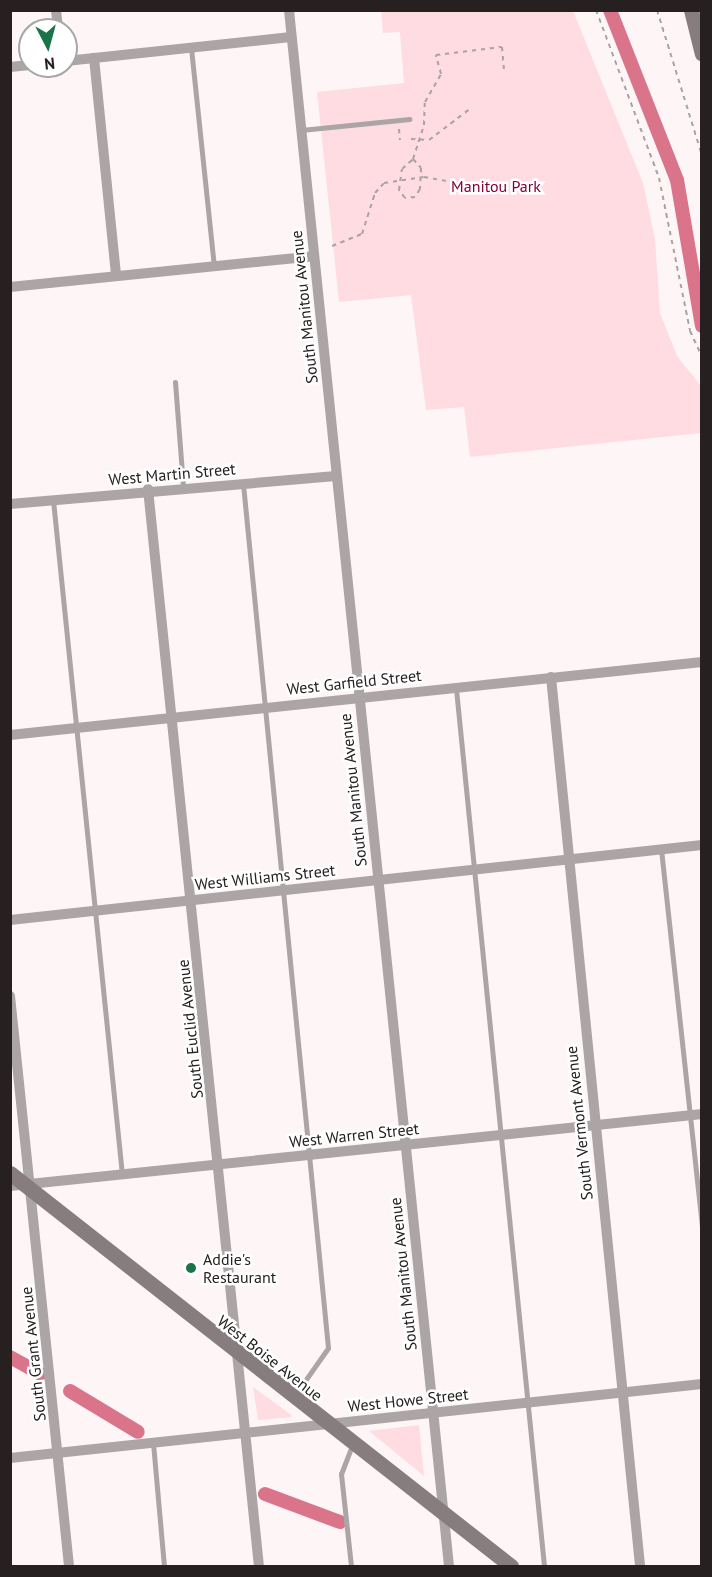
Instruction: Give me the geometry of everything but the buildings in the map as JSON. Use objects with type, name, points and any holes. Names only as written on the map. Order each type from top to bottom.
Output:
[{"type":"street","name":"South Manitou Avenue","points":[[288,10],[449,1566]]},
{"type":"street","points":[[692,10],[702,54]]},
{"type":"street","points":[[78,60],[291,37]]},
{"type":"street","points":[[94,58],[116,276]]},
{"type":"street","points":[[10,287],[313,256]]},
{"type":"street","name":"West Martin Street","points":[[10,504],[148,489],[336,476]]},
{"type":"street","name":"South Euclid Avenue","points":[[148,489],[174,718],[259,1566]]},
{"type":"street","name":"West Garfield Street","points":[[10,735],[358,696],[702,662]]},
{"type":"street","name":"South Vermont Avenue","points":[[551,677],[566,859],[640,1566]]},
{"type":"street","name":"West Williams Street","points":[[10,920],[702,845]]},
{"type":"street","name":"South Grant Avenue","points":[[10,996],[13,1051],[27,1185],[36,1219],[69,1566]]},
{"type":"street","name":"West Warren Street","points":[[10,1186],[702,1114]]},
{"type":"street","name":"West Boise Avenue","points":[[10,1173],[292,1399],[511,1566]]},
{"type":"street","name":"West Howe Street","points":[[10,1458],[702,1384]]},
{"type":"lane","points":[[191,48],[214,266]]},
{"type":"lane","points":[[301,130],[409,119]]},
{"type":"lane","points":[[175,382],[183,487]]},
{"type":"lane","points":[[243,483],[312,1155],[328,1348],[292,1399]]},
{"type":"lane","points":[[53,500],[98,910],[122,1174]]},
{"type":"lane","points":[[456,687],[544,1566]]},
{"type":"lane","points":[[661,849],[702,1229]]},
{"type":"lane","points":[[153,1442],[164,1566]]},
{"type":"lane","points":[[351,1566],[341,1474],[352,1445]]},
{"type":"path","points":[[596,10],[659,178],[690,331],[702,357]]},
{"type":"path","points":[[657,10],[702,155]]},
{"type":"path","points":[[413,159],[403,166],[399,190],[405,198],[415,197],[419,178],[413,159],[416,142],[424,125],[424,102],[441,74],[436,55],[502,47],[504,69]]},
{"type":"path","points":[[416,142],[455,125],[471,108]]},
{"type":"path","points":[[411,139],[416,142]]},
{"type":"path","points":[[332,246],[362,234],[379,187],[402,179],[419,178],[452,182]]},
{"type":"green space","name":"Manitou Park","points":[[381,11],[573,11],[643,183],[655,239],[660,313],[677,356],[701,386],[701,433],[470,457],[464,407],[426,410],[411,295],[339,302],[317,92],[404,83],[400,32],[383,33]]},
{"type":"green space","points":[[253,1387],[290,1414],[292,1417],[258,1420]]},
{"type":"green space","points":[[419,1425],[424,1476],[369,1431]]},
{"type":"waterway","points":[[610,10],[677,180],[702,326]]},
{"type":"waterway","points":[[10,1357],[41,1374]]},
{"type":"waterway","points":[[70,1391],[138,1432]]},
{"type":"waterway","points":[[265,1494],[340,1522]]},
{"type":"place","name":"Addie's Restaurant","points":[[191,1268]]}]
